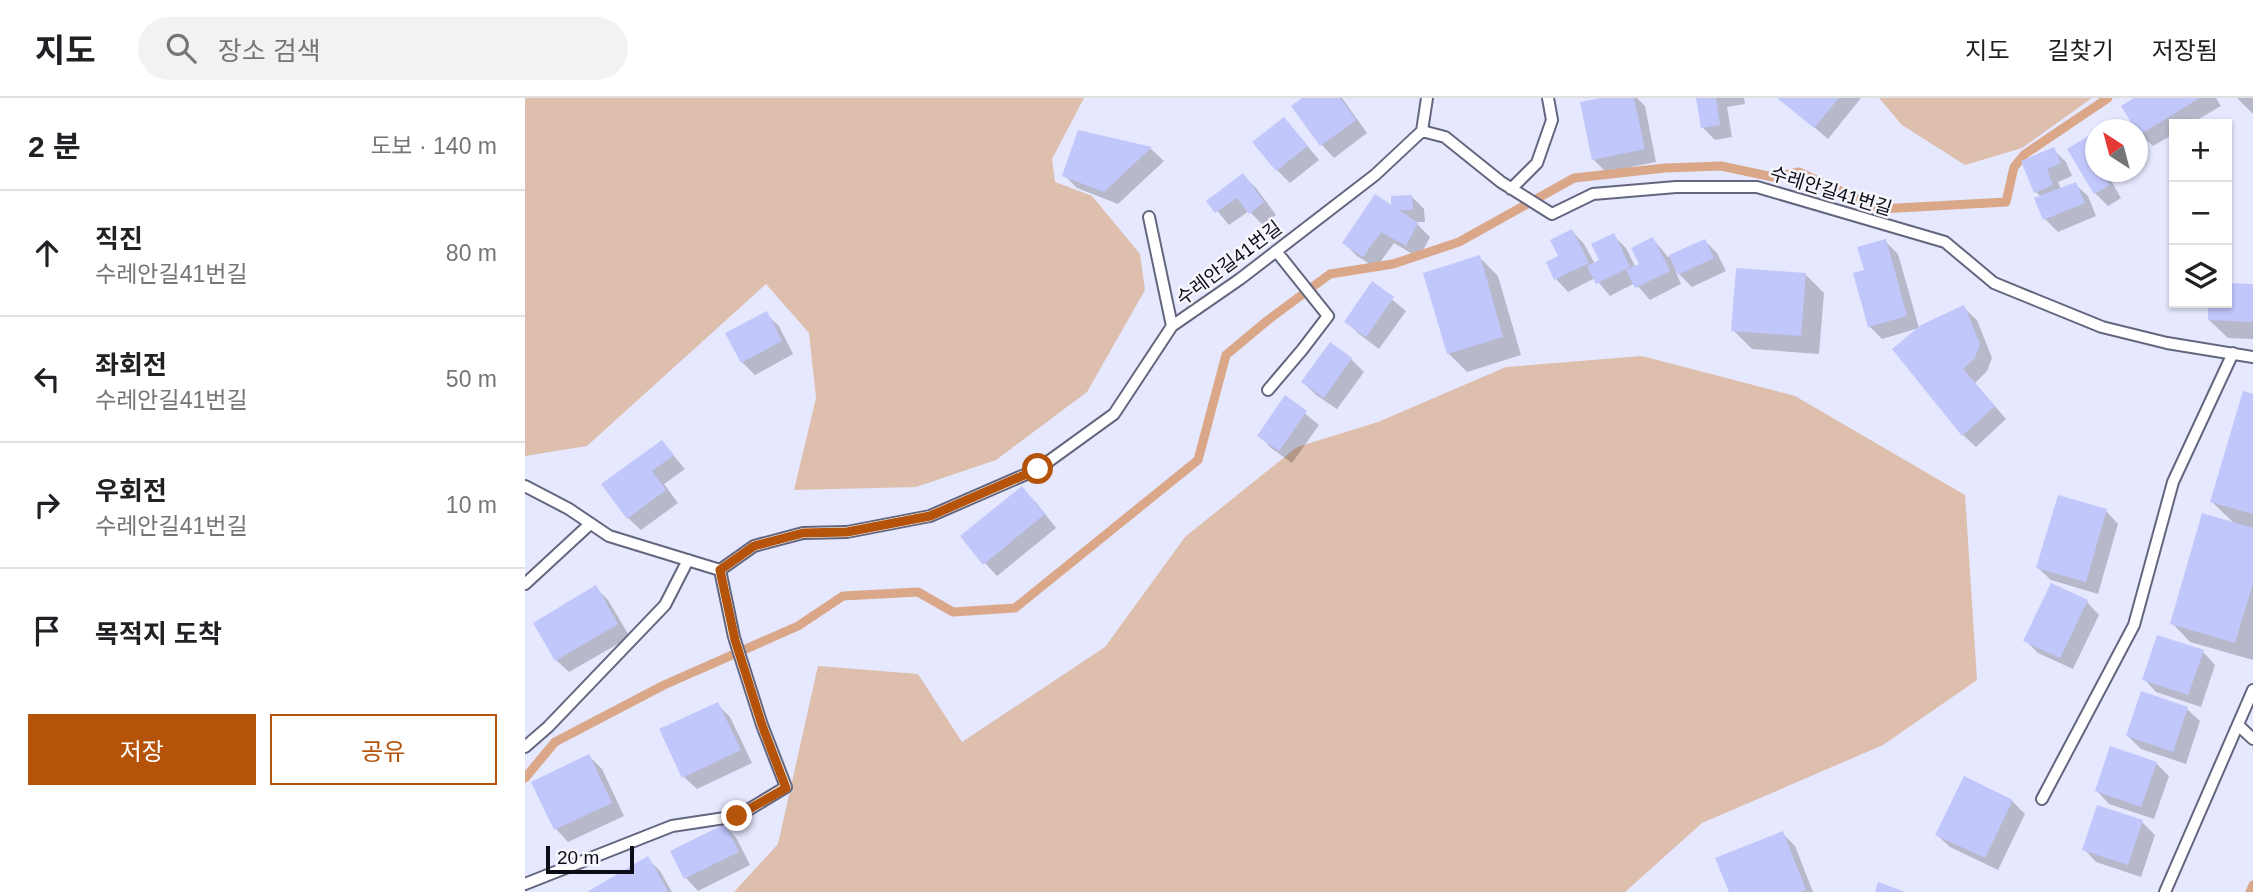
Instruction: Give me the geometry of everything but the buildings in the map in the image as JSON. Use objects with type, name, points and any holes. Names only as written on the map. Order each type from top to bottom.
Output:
[{"type":"lane","points":[[1422,131],[1427,98]]},
{"type":"lane","points":[[1516,192],[1537,163],[1552,120],[1548,98]]},
{"type":"lane","name":"수레안길41번길","points":[[720,570],[754,546],[803,533],[847,532],[930,516],[1038,469],[1114,414],[1172,326],[1240,279],[1375,175],[1422,131],[1445,137],[1516,192],[1552,214],[1593,194],[1676,187],[1757,187],[1945,242],[1994,283],[2102,327],[2167,343],[2253,357]]},
{"type":"lane","points":[[1149,217],[1172,326]]},
{"type":"lane","points":[[1268,390],[1328,316],[1276,251]]},
{"type":"lane","points":[[2042,799],[2134,625],[2173,482],[2233,353]]},
{"type":"lane","points":[[525,486],[569,509],[609,536],[720,570],[735,640],[762,725],[786,788],[737,816],[672,826],[525,884]]},
{"type":"lane","points":[[525,584],[590,524]]},
{"type":"lane","points":[[525,747],[548,727],[665,605],[688,560]]},
{"type":"lane","points":[[2165,892],[2253,690]]},
{"type":"lane","points":[[2238,726],[2253,738]]},
{"type":"shaded area","points":[[525,98],[1084,98],[1052,159],[1055,182],[1092,196],[1140,254],[1145,290],[1087,392],[996,460],[916,487],[794,490],[816,398],[809,333],[766,284],[587,446],[525,456]]},
{"type":"shaded area","points":[[1879,98],[2092,98],[2022,148],[1965,165],[1902,125]]},
{"type":"shaded area","points":[[1642,356],[1795,396],[1965,495],[1977,680],[1883,745],[1702,823],[1625,892],[734,892],[778,844],[818,666],[918,674],[962,742],[1105,647],[1185,537],[1297,447],[1378,422],[1506,367]]},
{"type":"waterway","points":[[525,778],[555,742],[664,685],[798,626],[843,596],[918,592],[953,612],[1015,608],[1198,460],[1226,355],[1330,274],[1393,264],[1459,242],[1574,178],[1665,168],[1721,166],[1773,177],[1799,172],[1880,209],[2006,202],[2014,167],[2025,154],[2108,98]]},
{"type":"waterway","points":[[2250,892],[2253,885]]},
{"type":"route","points":[[737,816],[786,788],[762,725],[735,640],[720,570],[754,546],[803,533],[847,532],[930,516],[1038,469]]}]
